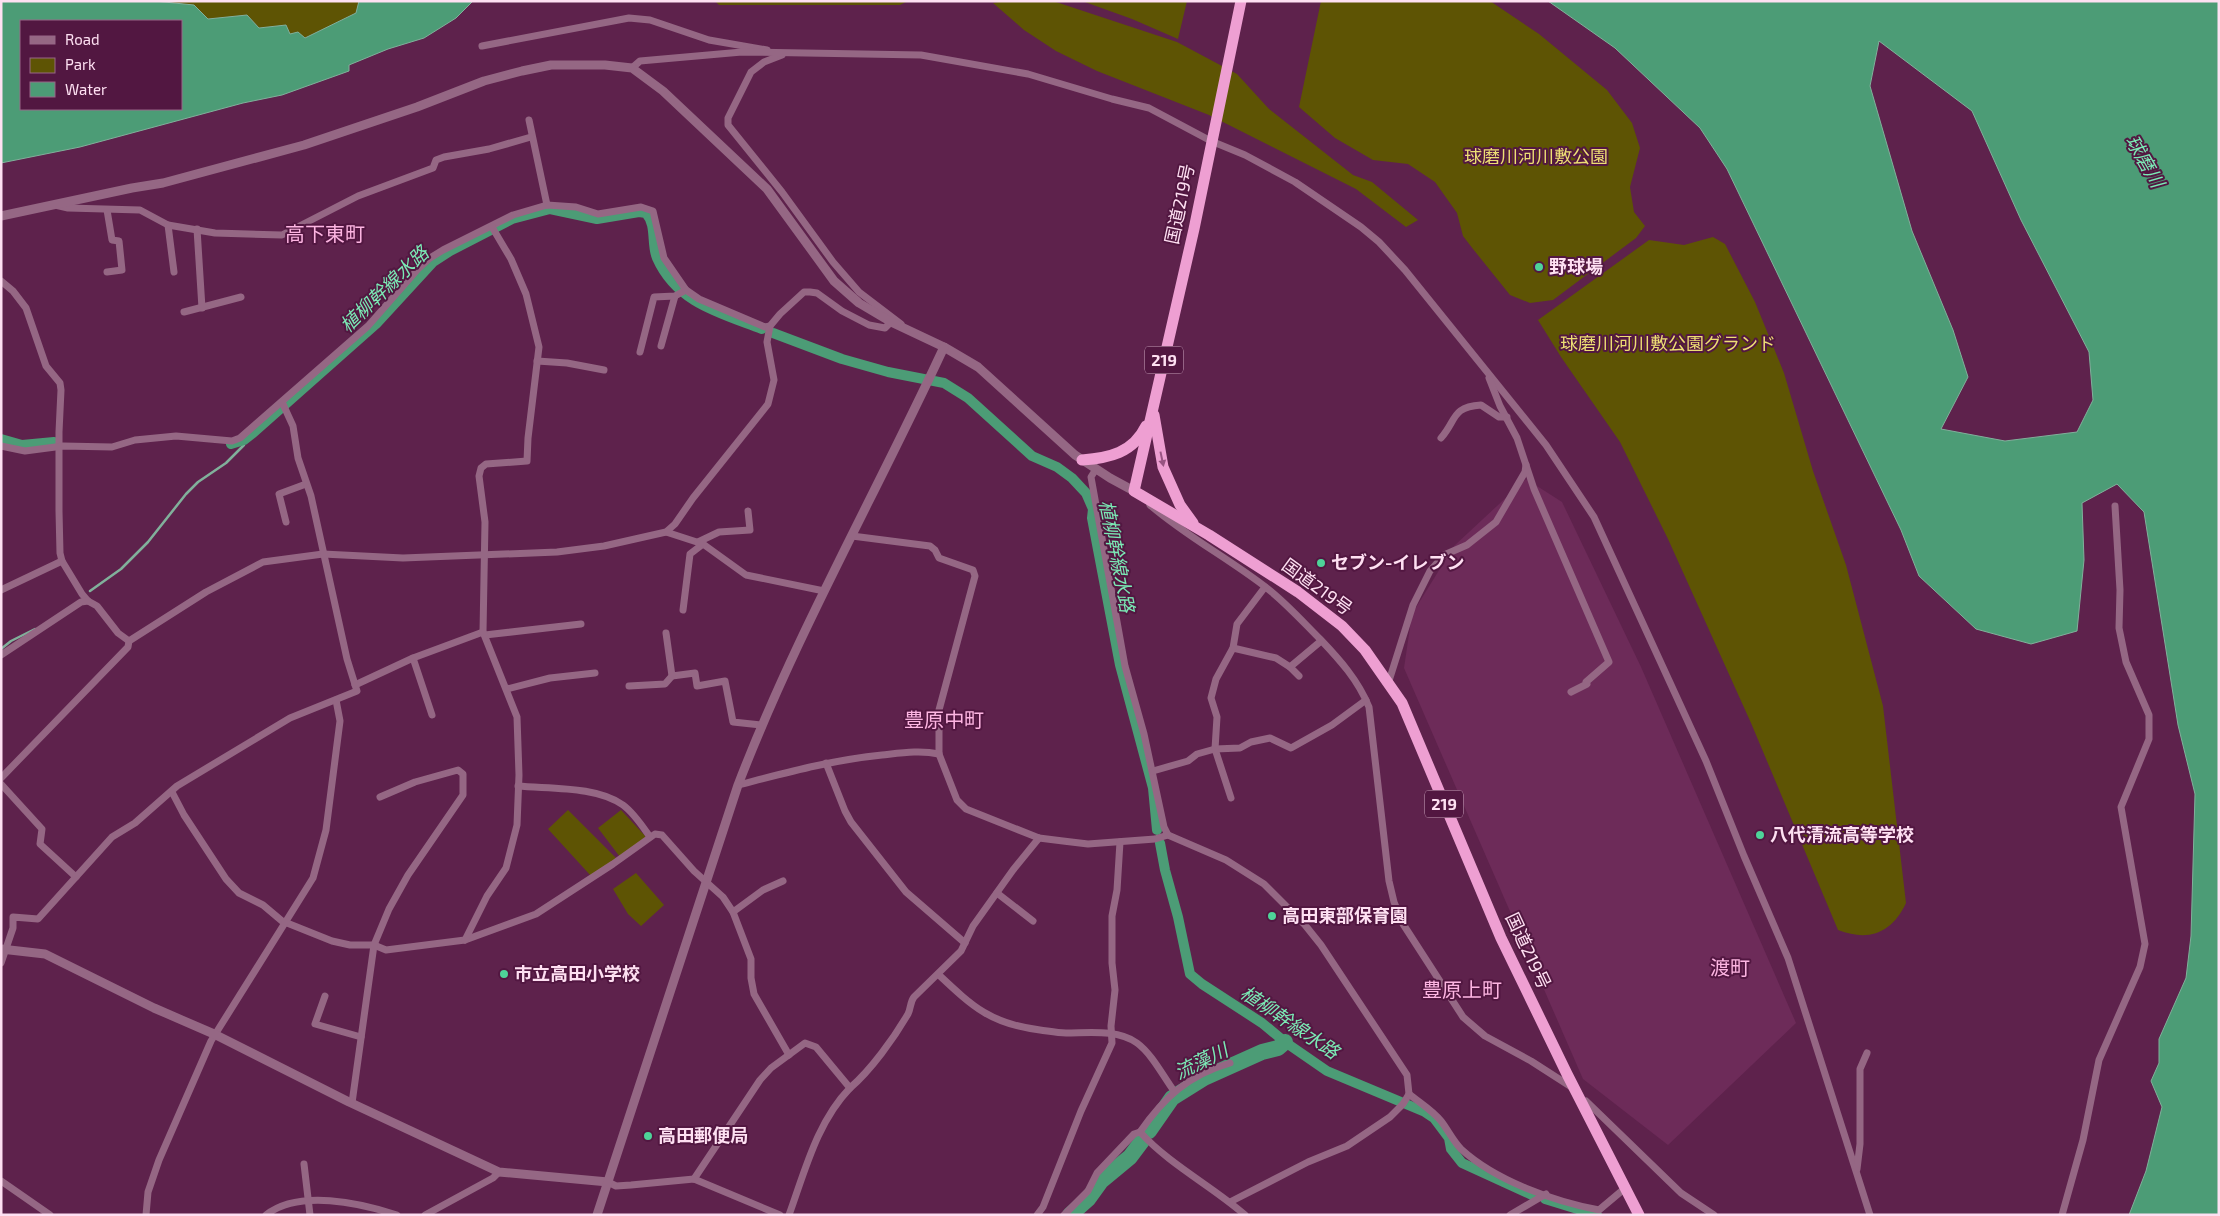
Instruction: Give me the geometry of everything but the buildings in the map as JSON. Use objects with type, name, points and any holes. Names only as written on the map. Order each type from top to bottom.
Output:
[{"type":"highway","name":"国道219号","points":[[1241,1],[1194,229],[1134,491],[1197,528],[1298,592],[1342,626],[1365,650],[1402,703],[1502,938],[1624,1189],[1639,1215]]},
{"type":"highway","points":[[1082,460],[1105,458],[1122,452],[1137,441],[1153,411]]},
{"type":"highway","points":[[1153,411],[1163,467],[1180,505],[1197,528]]},
{"type":"street","points":[[482,46],[629,18],[650,20],[709,40],[737,43],[784,54]]},
{"type":"street","points":[[632,68],[640,60],[742,52],[921,55],[986,65],[1028,74],[1149,108],[1213,136],[1282,174],[1367,232],[1405,270],[1546,445],[1594,517],[1706,761],[1788,958],[1870,1215]]},
{"type":"street","points":[[784,54],[764,62],[751,72],[728,118],[728,126],[782,192],[833,262],[859,292],[914,332]]},
{"type":"street","points":[[1,216],[163,183],[304,145],[417,107],[484,81],[522,71],[551,66],[605,65],[632,68],[663,92],[766,189],[834,281],[859,303],[891,322],[944,347],[978,367],[1082,460],[1134,491],[1171,523],[1266,587],[1321,641],[1356,681],[1369,706],[1389,881],[1394,902],[1403,924],[1463,1017],[1485,1036],[1531,1061],[1576,1090],[1597,1114],[1635,1147],[1681,1193],[1714,1215]]},
{"type":"street","points":[[529,120],[532,129],[531,137],[547,205]]},
{"type":"street","points":[[54,205],[68,208],[140,210],[168,225],[215,233],[282,235],[358,196],[433,168],[436,160],[489,149],[531,137]]},
{"type":"street","points":[[1,446],[25,451],[58,447],[112,447],[159,436],[232,441],[246,434],[283,405],[368,326],[430,258],[493,229],[513,215],[547,205],[576,208],[598,214],[641,207],[653,211],[664,258],[682,292],[661,346]]},
{"type":"street","points":[[107,210],[112,240],[119,241],[122,270],[107,272]]},
{"type":"street","points":[[168,225],[174,272]]},
{"type":"street","points":[[198,229],[202,308]]},
{"type":"street","points":[[465,940],[487,896],[506,868],[517,825],[517,717],[484,634],[485,522],[479,476],[481,468],[486,464],[527,461],[537,361],[537,336],[526,294],[511,259],[493,229]]},
{"type":"street","points":[[1,281],[14,291],[26,308],[46,366],[60,383],[58,447],[60,553],[62,560],[88,601],[97,606],[118,633],[129,641]]},
{"type":"street","points":[[640,352],[654,297],[682,292],[765,326],[770,326]]},
{"type":"street","points":[[1,778],[128,647],[129,641],[206,592],[263,562],[323,554],[403,558],[579,550],[666,532],[675,524],[693,498],[768,404],[773,392],[774,380],[767,342],[770,326],[780,314],[804,292],[810,292],[817,293],[842,311],[870,325],[886,328],[891,322]]},
{"type":"street","points":[[184,312],[241,297]]},
{"type":"street","points":[[597,1215],[706,879],[761,725],[824,591],[944,347]]},
{"type":"street","points":[[537,361],[567,363],[604,370]]},
{"type":"street","points":[[1486,371],[1500,406],[1521,446],[1534,489],[1610,662],[1597,671],[1586,682],[1587,684],[1570,692]]},
{"type":"street","points":[[1,963],[4,949],[13,928],[13,917],[38,919],[112,837],[135,823],[166,794],[172,792],[177,786],[230,752],[290,718],[357,691],[323,554],[311,496],[298,458],[293,426],[283,405]]},
{"type":"street","points":[[1441,438],[1448,430],[1451,420],[1458,410],[1469,406],[1481,405],[1498,417],[1507,417]]},
{"type":"street","points":[[1388,684],[1413,605],[1430,571],[1444,555],[1467,545],[1496,522],[1525,472],[1526,465]]},
{"type":"street","points":[[1096,469],[1091,477],[1115,618],[1125,666],[1153,771],[1164,827],[1168,835],[1226,860],[1264,884],[1305,925],[1321,945],[1407,1075],[1408,1094],[1403,1104],[1390,1117],[1347,1146],[1308,1162],[1230,1202]]},
{"type":"street","points":[[286,522],[279,494],[306,484]]},
{"type":"street","points":[[2062,1215],[2083,1140],[2099,1060],[2140,967],[2146,944],[2121,807],[2149,739],[2149,715],[2126,662],[2120,628],[2120,590],[2115,506]]},
{"type":"street","points":[[683,610],[690,554],[700,543],[719,532],[750,530],[748,511]]},
{"type":"street","points":[[666,532],[700,543],[746,576],[824,591]]},
{"type":"street","points":[[852,536],[930,546],[935,550],[939,558],[973,570],[975,576],[949,677],[939,705],[939,754],[957,800],[966,809],[1039,838],[1088,844],[1155,839],[1168,835]]},
{"type":"street","points":[[1,590],[62,560]]},
{"type":"street","points":[[1231,798],[1215,750],[1217,717],[1211,698],[1216,679],[1233,648],[1237,624],[1266,587]]},
{"type":"street","points":[[1,655],[81,602],[88,601]]},
{"type":"street","points":[[355,685],[413,658],[484,634],[581,624]]},
{"type":"street","points":[[666,633],[672,676]]},
{"type":"street","points":[[1290,667],[1321,641]]},
{"type":"street","points":[[1233,648],[1276,658],[1290,667],[1299,676]]},
{"type":"street","points":[[413,658],[432,715]]},
{"type":"street","points":[[507,689],[550,678],[595,673]]},
{"type":"street","points":[[629,686],[665,684],[672,676],[694,673],[697,686],[725,681],[733,722],[761,725]]},
{"type":"street","points":[[146,1215],[148,1192],[159,1160],[214,1034],[313,878],[326,830],[340,721],[336,700]]},
{"type":"street","points":[[1153,771],[1188,761],[1197,754],[1240,748],[1251,742],[1270,738],[1291,748],[1332,725],[1366,700]]},
{"type":"street","points":[[738,785],[826,763],[912,752],[939,754]]},
{"type":"street","points":[[826,763],[851,822],[906,892],[965,943]]},
{"type":"street","points":[[352,1104],[374,945],[389,909],[408,875],[463,795],[463,774],[458,770],[414,782],[380,797]]},
{"type":"street","points":[[1,784],[42,829],[40,844],[76,877]]},
{"type":"street","points":[[518,786],[580,791],[606,796],[624,805],[650,838]]},
{"type":"street","points":[[172,792],[184,815],[226,879],[239,893],[252,898],[286,923],[332,941],[350,945],[374,945],[386,950],[465,940],[536,914],[614,864],[656,834],[662,835],[694,871],[706,879],[723,896],[733,912],[751,959],[751,978],[754,994],[789,1054]]},
{"type":"street","points":[[790,1215],[818,1136],[836,1103],[860,1079],[895,1037],[911,1008],[911,1001],[914,996],[961,952],[973,926],[1039,838]]},
{"type":"street","points":[[1037,1215],[1043,1207],[1112,1043],[1116,990],[1112,963],[1112,916],[1117,890],[1120,842]]},
{"type":"street","points":[[733,912],[763,890],[783,881]]},
{"type":"street","points":[[997,893],[1033,921]]},
{"type":"street","points":[[4,949],[45,954],[154,1008],[214,1034],[352,1104],[499,1172],[608,1182],[616,1186],[694,1179],[780,1215]]},
{"type":"street","points":[[939,974],[965,1000],[982,1012],[1008,1025],[1065,1033],[1095,1031],[1112,1034],[1137,1043],[1174,1091]]},
{"type":"street","points":[[325,996],[315,1024],[361,1037]]},
{"type":"street","points":[[694,1179],[760,1080],[771,1068],[805,1043],[811,1044],[850,1088]]},
{"type":"street","points":[[1856,1172],[1860,1144],[1860,1069],[1866,1053]]},
{"type":"street","points":[[1064,1215],[1088,1191],[1097,1173],[1134,1134],[1140,1132],[1156,1110],[1174,1091],[1211,1069],[1230,1063]]},
{"type":"street","points":[[1408,1094],[1427,1107],[1441,1121],[1461,1148],[1488,1170],[1516,1183],[1568,1203],[1599,1210],[1624,1189]]},
{"type":"street","points":[[1140,1132],[1245,1215]]},
{"type":"street","points":[[304,1164],[310,1215]]},
{"type":"street","points":[[425,1215],[493,1178],[499,1172]]},
{"type":"street","points":[[1,1181],[50,1215]]},
{"type":"street","points":[[1510,1215],[1546,1194]]},
{"type":"street","points":[[266,1215],[283,1205],[326,1200],[353,1202],[397,1215]]},
{"type":"street","points":[[33,1215],[39,1208]]},
{"type":"shaded area","points":[[1526,479],[1562,502],[1641,667],[1796,1023],[1668,1145],[1583,1079],[1404,668],[1412,614],[1454,546]]},
{"type":"green space","points":[[359,1],[356,13],[305,38],[290,34],[286,25],[259,28],[247,15],[208,19],[194,5],[154,2]]},
{"type":"green space","points":[[715,1],[908,1],[900,5],[719,5]]},
{"type":"green space","points":[[1004,1],[1053,1],[1177,42],[1237,74],[1269,109],[1353,175],[1372,182],[1418,220],[1406,227],[1356,189],[1209,115],[1097,71],[1056,51],[1024,30],[993,3]]},
{"type":"green space","points":[[1082,1],[1187,1],[1178,39],[1132,19]]},
{"type":"green space","name":"球磨川河川敷公園","points":[[1321,1],[1490,1],[1539,34],[1607,90],[1632,123],[1640,148],[1630,187],[1634,212],[1645,226],[1636,238],[1553,300],[1530,303],[1510,295],[1463,236],[1457,213],[1435,182],[1408,164],[1373,160],[1335,138],[1299,107]]},
{"type":"green space","name":"球磨川河川敷公園グランド","points":[[1713,237],[1725,244],[1755,302],[1784,373],[1813,471],[1846,565],[1883,706],[1906,903],[1894,922],[1887,928],[1869,935],[1849,934],[1838,930],[1751,723],[1668,539],[1620,442],[1561,357],[1538,320],[1649,240],[1684,245]]},
{"type":"green space","points":[[568,810],[617,859],[591,876],[548,829]]},
{"type":"green space","points":[[621,810],[647,838],[620,857],[598,828]]},
{"type":"green space","points":[[636,873],[664,905],[641,926],[628,914],[613,889]]},
{"type":"water","points":[[1,1],[154,1],[194,5],[208,19],[247,15],[259,28],[286,25],[290,34],[298,32],[305,38],[356,13],[359,1],[473,1],[456,18],[424,38],[388,49],[349,65],[349,71],[282,95],[243,103],[80,147],[1,163]]},
{"type":"water","name":"球磨川","points":[[1548,1],[2219,1],[2219,1215],[2129,1215],[2146,1171],[2162,1107],[2151,1081],[2159,1063],[2159,1039],[2186,978],[2191,936],[2195,794],[2178,725],[2144,512],[2117,484],[2082,503],[2084,560],[2077,631],[2031,644],[1976,629],[1919,576],[1901,530],[1727,169],[1700,128],[1615,48]],"holes":[[[1879,41],[1972,111],[2021,220],[2089,352],[2093,400],[2077,432],[2005,441],[1941,429],[1968,377],[1953,330],[1912,231],[1870,86]]]},
{"type":"waterway","name":"植柳幹線水路","points":[[231,444],[244,440],[253,433],[376,324],[433,262],[450,251],[512,219],[550,209],[597,219],[639,212],[646,213],[652,223],[657,258],[676,286],[701,304],[762,329]]},
{"type":"waterway","name":"植柳幹線水路","points":[[773,333],[842,359],[888,372],[944,383],[968,398],[1032,456],[1057,467],[1072,478],[1086,493],[1093,509],[1092,518],[1120,665],[1153,788],[1157,830]]},
{"type":"waterway","name":"植柳幹線水路","points":[[1,439],[22,445],[54,442]]},
{"type":"waterway","points":[[90,591],[121,569],[148,542],[186,494],[198,482],[226,463],[244,445],[244,440]]},
{"type":"waterway","points":[[1,649],[11,641],[35,629]]},
{"type":"waterway","name":"植柳幹線水路","points":[[1160,843],[1190,974],[1202,984],[1262,1023],[1285,1042],[1327,1071],[1425,1112],[1434,1118],[1449,1138],[1451,1149],[1462,1163],[1532,1195]]},
{"type":"waterway","name":"流藻川","points":[[1149,1131],[1172,1098],[1204,1078],[1262,1052],[1278,1048],[1285,1042]]},
{"type":"waterway","name":"流藻川","points":[[1070,1215],[1088,1199],[1101,1181],[1130,1157],[1142,1141]]},
{"type":"waterway","name":"植柳幹線水路","points":[[1545,1199],[1597,1215]]},
{"type":"place","name":"野球場","points":[[1539,267]]},
{"type":"place","name":"セブン-イレブン","points":[[1321,563]]},
{"type":"place","name":"八代清流高等学校","points":[[1760,835]]},
{"type":"place","name":"高田東部保育園","points":[[1272,916]]},
{"type":"place","name":"市立高田小学校","points":[[504,974]]},
{"type":"place","name":"高田郵便局","points":[[648,1136]]},
{"type":"district","name":"高下東町","points":[[325,234]]},
{"type":"district","name":"豊原中町","points":[[944,720]]},
{"type":"district","name":"渡町","points":[[1730,968]]},
{"type":"district","name":"豊原上町","points":[[1462,990]]}]
